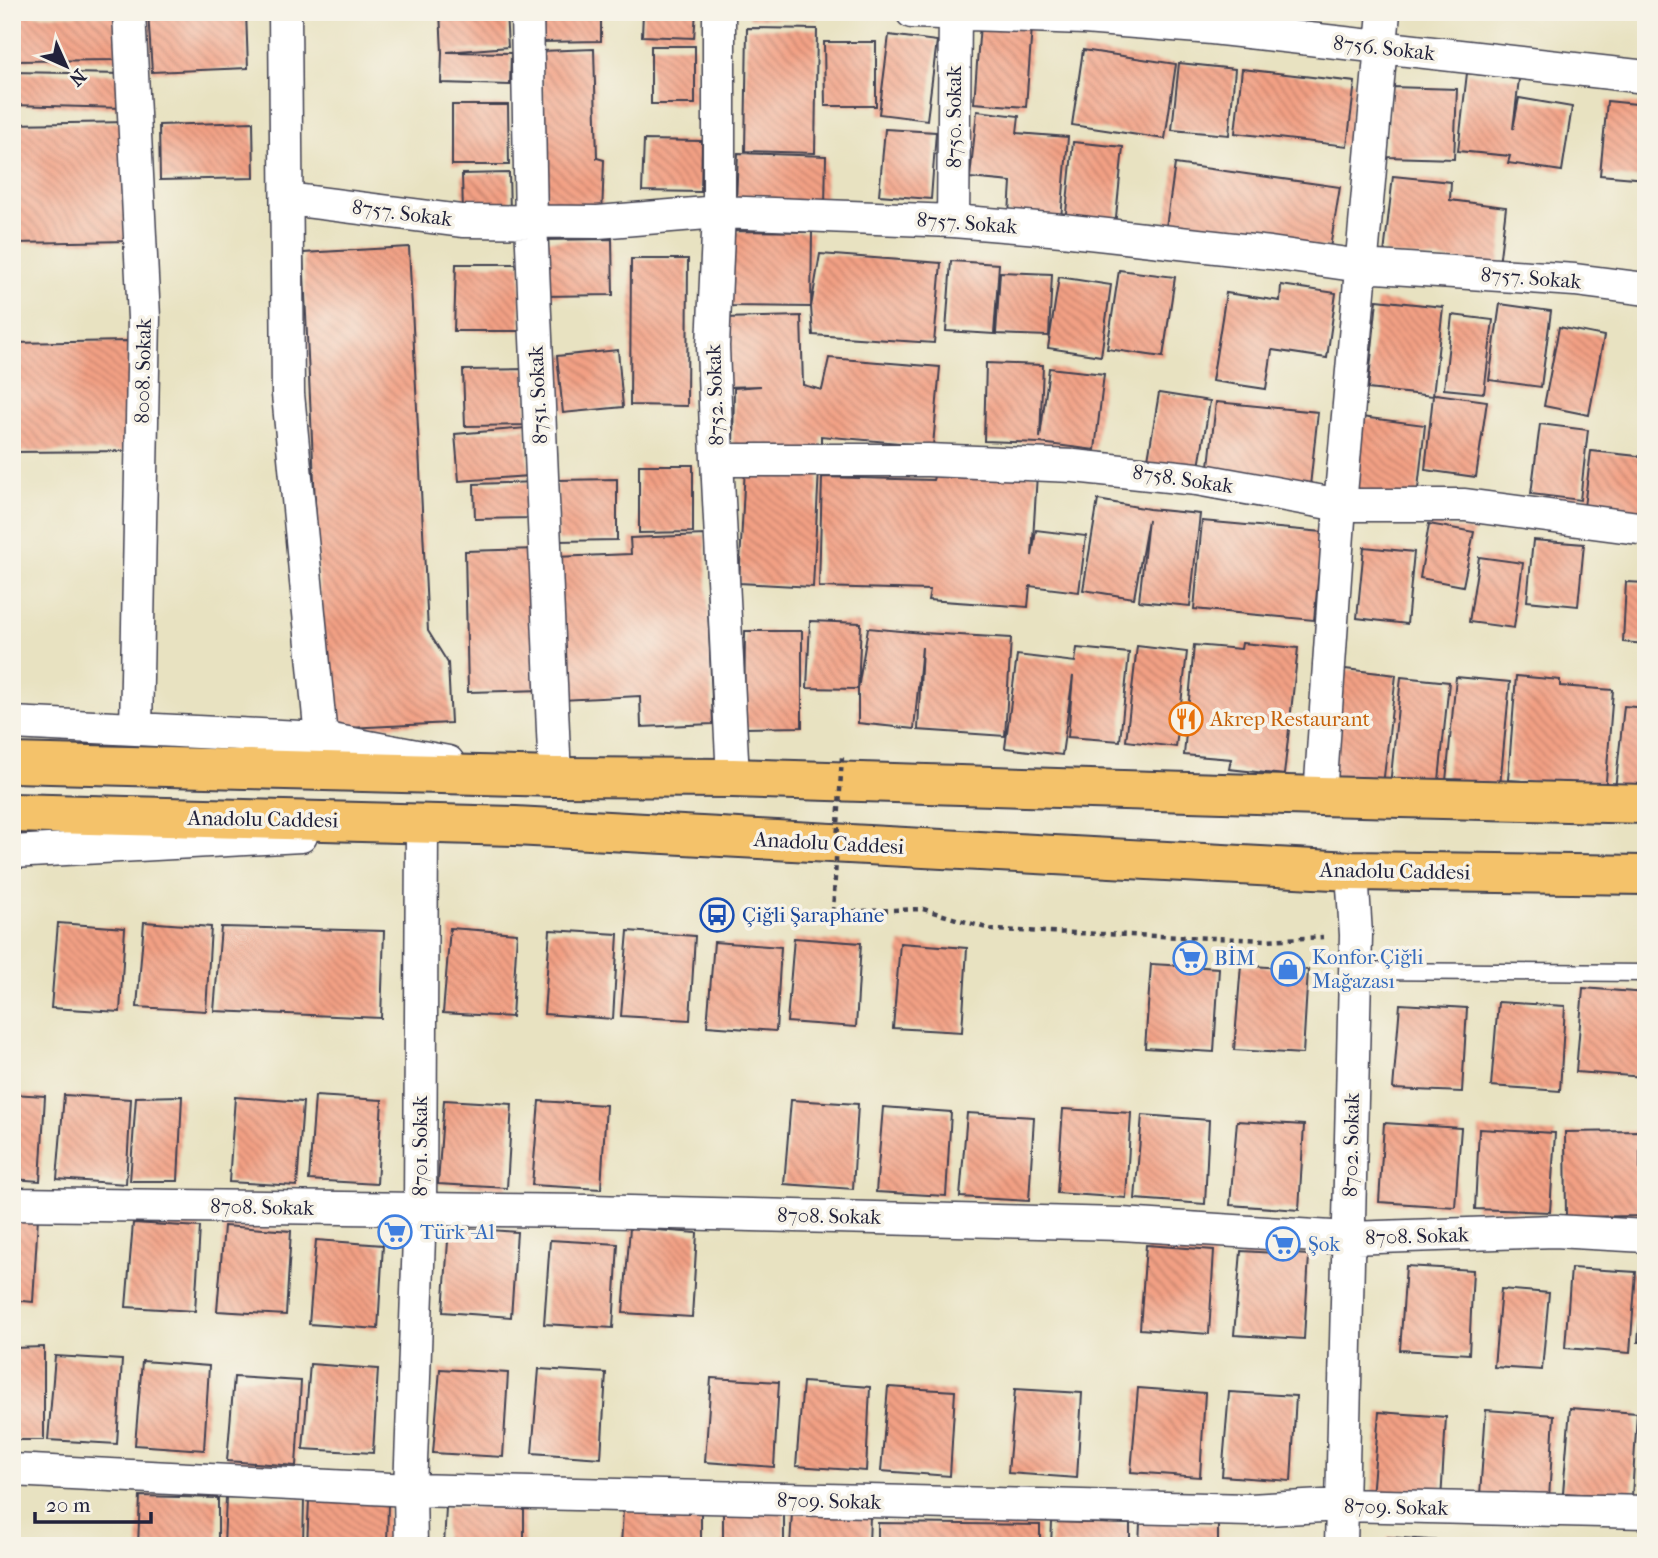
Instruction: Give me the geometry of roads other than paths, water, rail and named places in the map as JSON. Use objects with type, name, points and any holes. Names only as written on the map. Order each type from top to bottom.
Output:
[{"type":"highway","points":[[12,763],[555,777],[733,778],[1646,804]]},
{"type":"highway","name":"Anadolu Caddesi","points":[[12,813],[515,826],[1352,871],[1646,875]]},
{"type":"street","name":"8008. Sokak","points":[[129,12],[145,318],[136,729]]},
{"type":"street","points":[[285,12],[288,394],[321,738]]},
{"type":"street","name":"8751. Sokak","points":[[527,12],[531,222],[555,777]]},
{"type":"street","name":"8752. Sokak","points":[[719,12],[719,212],[713,346],[733,778]]},
{"type":"street","name":"8756. Sokak","points":[[912,12],[1084,18],[1199,27],[1646,77]]},
{"type":"street","points":[[1320,796],[1340,505],[1384,12]]},
{"type":"street","name":"8750. Sokak","points":[[953,221],[956,13]]},
{"type":"street","name":"8757. Sokak","points":[[288,199],[462,221],[598,222],[719,212],[953,221],[1062,230],[1361,266],[1574,280],[1646,289]]},
{"type":"street","name":"8758. Sokak","points":[[717,460],[928,460],[1074,466],[1197,480],[1340,505],[1465,505],[1646,530]]},
{"type":"street","points":[[12,723],[321,738],[514,775]]},
{"type":"street","points":[[12,852],[515,826]]},
{"type":"street","name":"8701. Sokak","points":[[411,1546],[410,1490],[420,1209],[422,830]]},
{"type":"street","name":"8702. Sokak","points":[[1341,1546],[1356,935],[1352,871]]},
{"type":"street","name":"8708. Sokak","points":[[12,1203],[762,1214],[1121,1224],[1349,1238],[1555,1231],[1646,1237]]},
{"type":"street","name":"8709. Sokak","points":[[12,1470],[410,1490],[1236,1510],[1342,1505],[1646,1512]]},
{"type":"lane","points":[[1355,971],[1646,973]]},
{"type":"place","name":"Akrep Restaurant","points":[[1186,719]]},
{"type":"place","name":"Çiğli Şaraphane","points":[[717,915]]},
{"type":"place","name":"BİM","points":[[1190,958]]},
{"type":"place","name":"Konfor Çiğli Mağazası","points":[[1288,969]]},
{"type":"place","name":"Türk -Al","points":[[395,1232]]},
{"type":"place","name":"Şok","points":[[1283,1244]]}]
